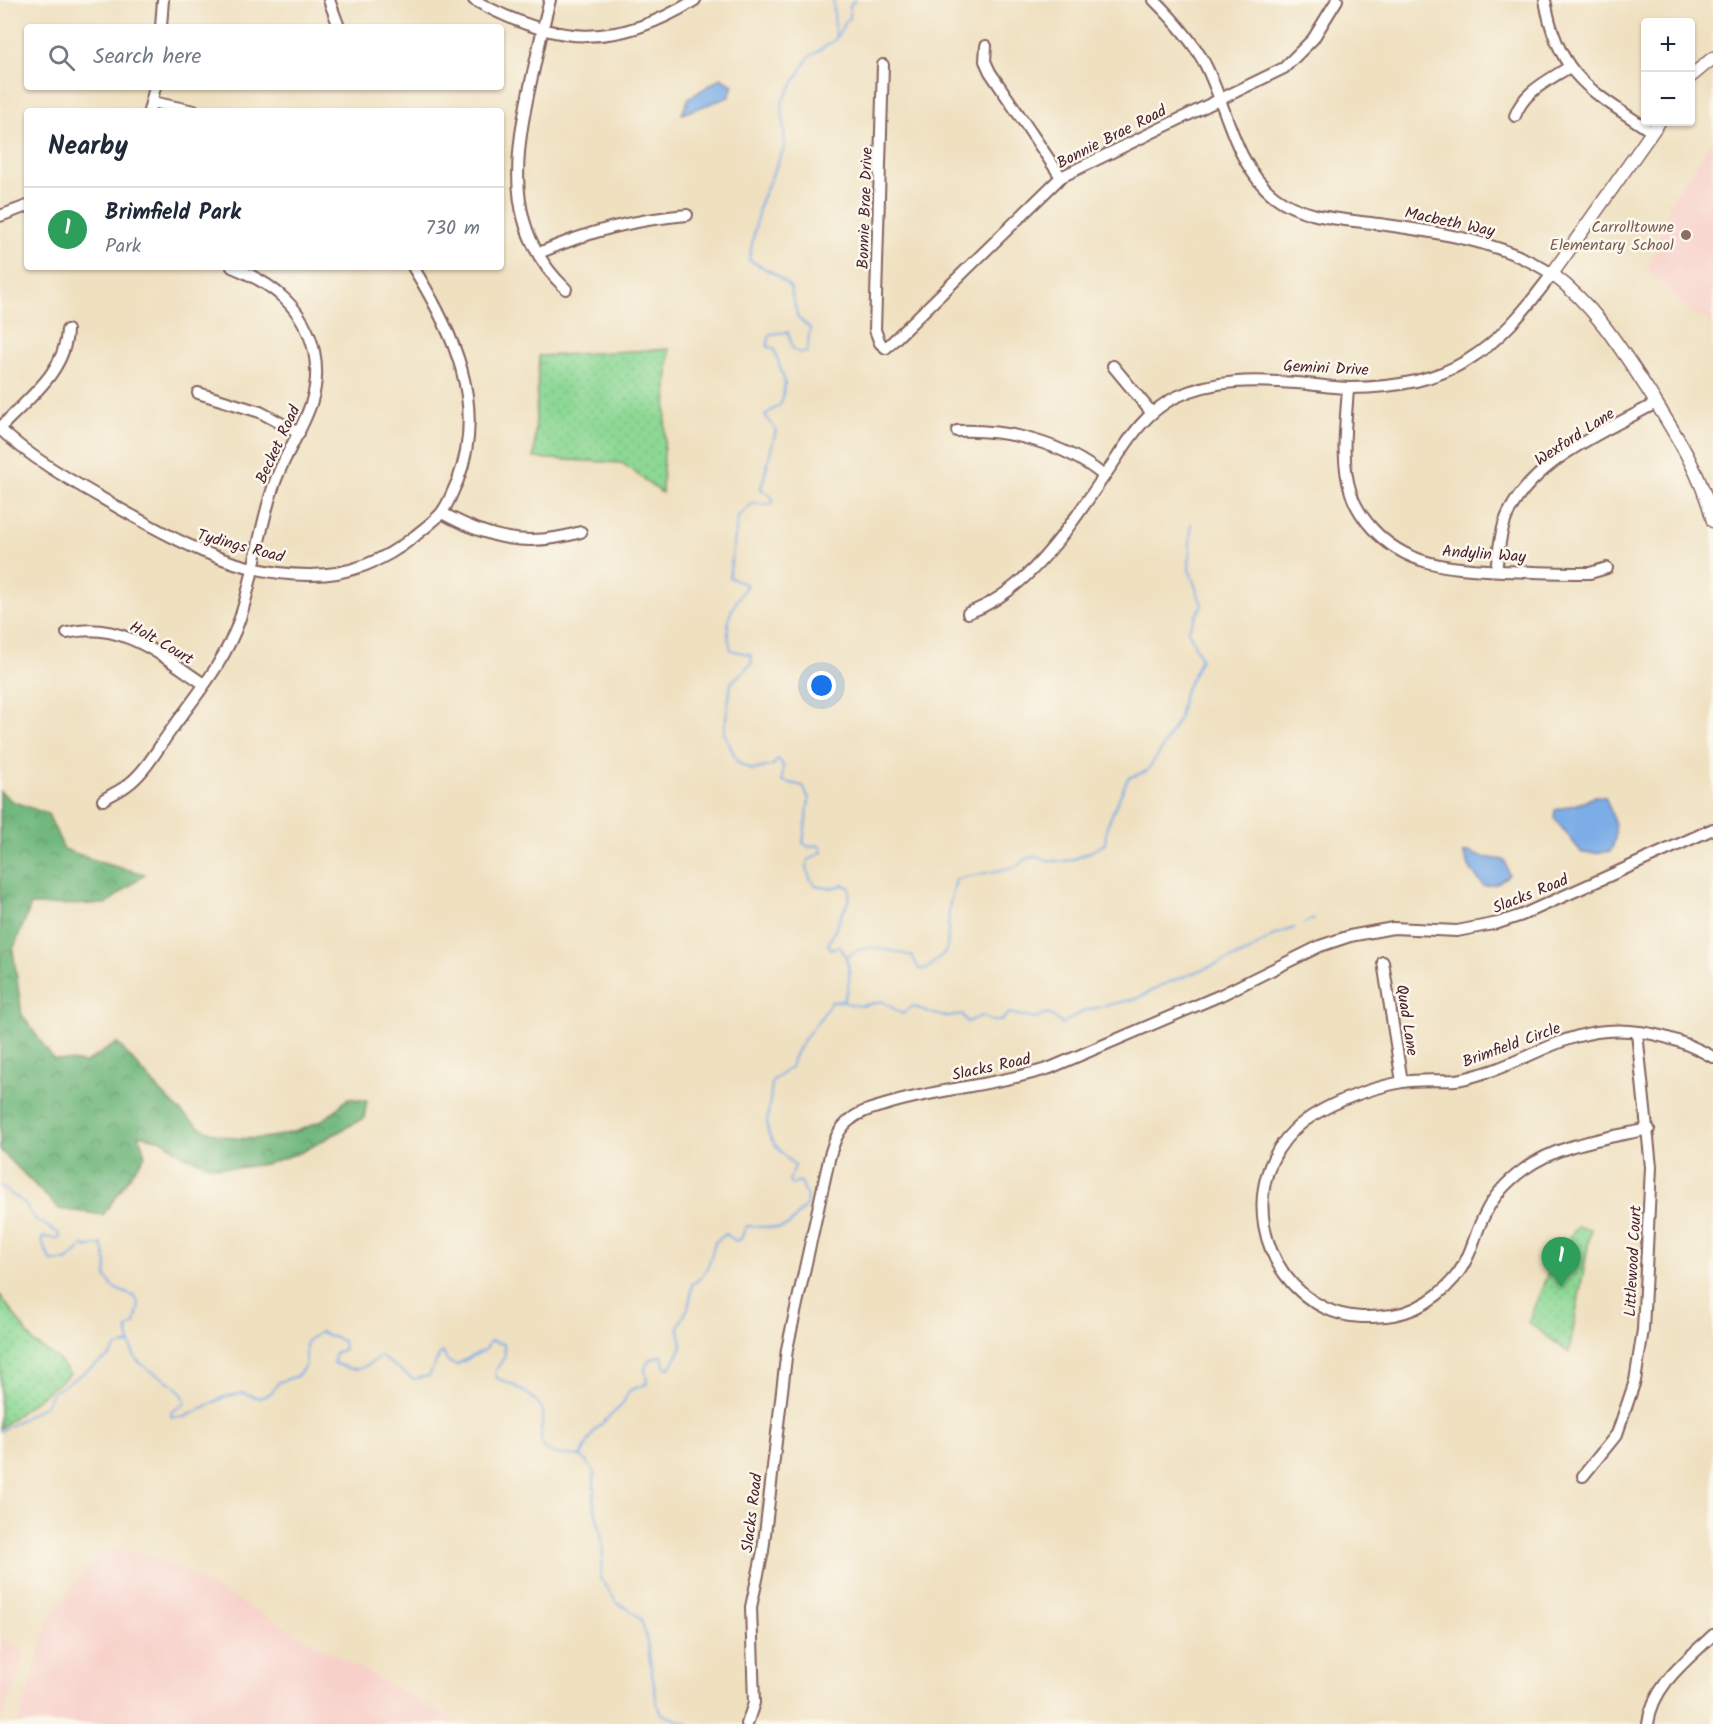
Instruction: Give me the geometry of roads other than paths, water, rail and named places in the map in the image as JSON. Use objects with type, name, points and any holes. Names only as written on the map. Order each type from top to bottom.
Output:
[{"type":"street","points":[[161,24],[163,0]]},
{"type":"street","points":[[328,0],[338,24]]},
{"type":"street","points":[[474,0],[515,21],[542,30],[600,36],[623,33],[667,18],[695,0]]},
{"type":"street","points":[[550,0],[520,130],[516,172],[527,230],[547,268],[566,289]]},
{"type":"street","name":"Macbeth Way","points":[[1154,0],[1186,36],[1205,64],[1254,174],[1268,192],[1282,202],[1318,216],[1416,229],[1503,249],[1537,263],[1579,295],[1605,324],[1656,403],[1700,478],[1713,521]]},
{"type":"street","name":"Bonnie Brae Road","points":[[886,348],[1061,177],[1290,64],[1313,39],[1336,0]]},
{"type":"street","points":[[1545,0],[1558,48],[1569,67],[1604,99],[1655,127]]},
{"type":"street","points":[[986,46],[985,61],[990,72],[1061,177]]},
{"type":"street","points":[[1695,73],[1713,58]]},
{"type":"street","name":"Bonnie Brae Drive","points":[[883,65],[875,330],[880,343],[886,348]]},
{"type":"street","points":[[1515,116],[1520,103],[1528,94],[1569,67]]},
{"type":"street","points":[[150,107],[154,90]]},
{"type":"street","name":"Gemini Drive","points":[[968,613],[992,604],[1036,564],[1076,517],[1151,412],[1175,398],[1208,385],[1247,380],[1348,388],[1391,385],[1433,378],[1484,351],[1511,327],[1552,274],[1655,127]]},
{"type":"street","points":[[0,216],[24,207]]},
{"type":"street","points":[[539,253],[607,227],[687,215]]},
{"type":"street","name":"Becket Road","points":[[103,800],[130,783],[142,770],[229,646],[240,619],[278,473],[309,414],[316,382],[314,350],[309,335],[297,312],[280,294],[270,285],[238,270]]},
{"type":"street","name":"Tydings Road","points":[[0,429],[31,455],[64,477],[183,545],[254,567],[310,576],[352,570],[376,563],[395,553],[442,513],[465,462],[468,443],[469,397],[463,367],[415,270]]},
{"type":"street","points":[[0,429],[58,367],[67,345],[67,330]]},
{"type":"street","points":[[1113,366],[1151,412]]},
{"type":"street","name":"Andylin Way","points":[[1348,388],[1346,468],[1350,491],[1364,519],[1395,549],[1419,561],[1444,568],[1590,573],[1607,568]]},
{"type":"street","points":[[198,393],[260,412],[299,433]]},
{"type":"street","name":"Wexford Lane","points":[[1496,570],[1508,514],[1532,481],[1574,449],[1656,403]]},
{"type":"street","points":[[957,430],[981,430],[1037,441],[1064,451],[1104,476]]},
{"type":"street","points":[[442,513],[485,535],[504,538],[546,540],[581,532]]},
{"type":"street","name":"Holt Court","points":[[67,633],[83,629],[114,632],[149,648],[204,684]]},
{"type":"street","name":"Slacks Road","points":[[747,1724],[754,1703],[751,1607],[763,1551],[787,1349],[830,1155],[837,1135],[849,1120],[864,1111],[908,1098],[1027,1075],[1050,1068],[1221,995],[1320,946],[1350,936],[1393,928],[1457,931],[1522,915],[1713,829]]},
{"type":"street","name":"Quad Lane","points":[[1383,962],[1402,1082]]},
{"type":"street","name":"Brimfield Circle","points":[[1649,1129],[1560,1151],[1524,1169],[1491,1202],[1461,1270],[1441,1291],[1414,1308],[1399,1314],[1377,1317],[1346,1315],[1324,1308],[1298,1290],[1272,1254],[1262,1222],[1266,1174],[1280,1147],[1303,1123],[1360,1095],[1402,1082],[1468,1078],[1584,1034],[1608,1031],[1666,1036],[1713,1057]]},
{"type":"street","name":"Littlewood Court","points":[[1583,1476],[1617,1434],[1629,1402],[1640,1357],[1651,1167],[1649,1129],[1637,1033]]},
{"type":"street","points":[[1648,1724],[1650,1709],[1663,1686],[1713,1635]]},
{"type":"water","points":[[721,78],[733,85],[729,97],[682,114],[689,98]]},
{"type":"water","points":[[1595,796],[1605,797],[1613,818],[1615,838],[1610,852],[1582,853],[1554,818],[1555,810],[1584,802]]},
{"type":"water","points":[[1469,852],[1481,857],[1505,860],[1509,875],[1496,884],[1484,886],[1472,871],[1463,853]]},
{"type":"waterway","points":[[581,1456],[594,1431],[621,1406],[630,1390],[647,1384],[645,1368],[649,1360],[662,1355],[665,1367],[670,1368],[682,1345],[678,1327],[689,1306],[692,1284],[705,1271],[715,1242],[726,1234],[736,1241],[741,1239],[746,1227],[749,1226],[780,1228],[789,1225],[806,1206],[807,1197],[802,1183],[798,1181],[792,1185],[789,1181],[795,1166],[769,1135],[767,1119],[772,1081],[791,1067],[798,1050],[831,1002],[843,1001],[848,987],[849,966],[844,953],[840,946],[832,949],[828,945],[849,899],[850,888],[843,885],[822,887],[812,882],[809,877],[807,861],[822,852],[821,847],[816,845],[809,847],[803,843],[809,799],[803,786],[782,781],[783,765],[778,759],[773,765],[753,770],[738,763],[724,733],[731,683],[752,663],[751,655],[731,650],[728,631],[732,609],[747,585],[729,577],[738,517],[752,504],[772,504],[773,498],[761,489],[776,430],[765,415],[781,404],[785,383],[774,348],[767,347],[770,334],[788,332],[793,349],[800,353],[807,352],[810,328],[798,318],[790,287],[775,274],[749,260],[760,203],[785,146],[782,102],[809,57],[836,39],[833,0]]},
{"type":"waterway","points":[[837,37],[845,22],[850,18],[850,5],[855,0]]},
{"type":"waterway","points":[[847,957],[862,949],[878,948],[912,956],[919,969],[927,969],[947,950],[949,908],[956,879],[1015,867],[1032,856],[1054,861],[1070,860],[1105,844],[1107,826],[1128,778],[1147,771],[1160,752],[1179,718],[1184,693],[1201,659],[1188,630],[1202,605],[1189,569],[1191,524]]},
{"type":"waterway","points":[[1304,923],[1314,918]]},
{"type":"waterway","points":[[843,1001],[857,1006],[882,1001],[902,1014],[913,1006],[943,1016],[962,1014],[967,1022],[982,1016],[991,1021],[1001,1021],[1009,1013],[1035,1019],[1048,1013],[1062,1024],[1083,1011],[1138,998],[1162,985],[1248,952],[1274,935],[1294,928]]},
{"type":"waterway","points":[[0,1186],[24,1203],[35,1219],[60,1234],[59,1239],[44,1237],[41,1240],[51,1261],[67,1261],[85,1244],[86,1248],[102,1244],[107,1264],[106,1277],[114,1288],[135,1297],[139,1305],[135,1324],[127,1329],[135,1357],[143,1366],[178,1389],[186,1403],[171,1412],[171,1417],[185,1417],[224,1397],[243,1393],[260,1398],[271,1393],[279,1382],[297,1376],[306,1365],[306,1342],[320,1332],[343,1341],[344,1349],[335,1353],[334,1363],[358,1369],[380,1356],[413,1379],[429,1376],[443,1352],[447,1361],[456,1365],[486,1349],[490,1341],[504,1344],[505,1356],[496,1370],[496,1378],[532,1397],[542,1408],[543,1447],[554,1454],[581,1456],[594,1471],[594,1506],[603,1551],[600,1578],[618,1604],[629,1609],[641,1619],[657,1704],[662,1714],[688,1724]]},
{"type":"waterway","points":[[0,1431],[45,1406],[52,1393],[111,1355],[116,1347],[130,1344]]},
{"type":"place","name":"Carrolltowne Elementary School","points":[[1686,235]]},
{"type":"place","name":"Brimfield Park","points":[[1561,1287]]}]
